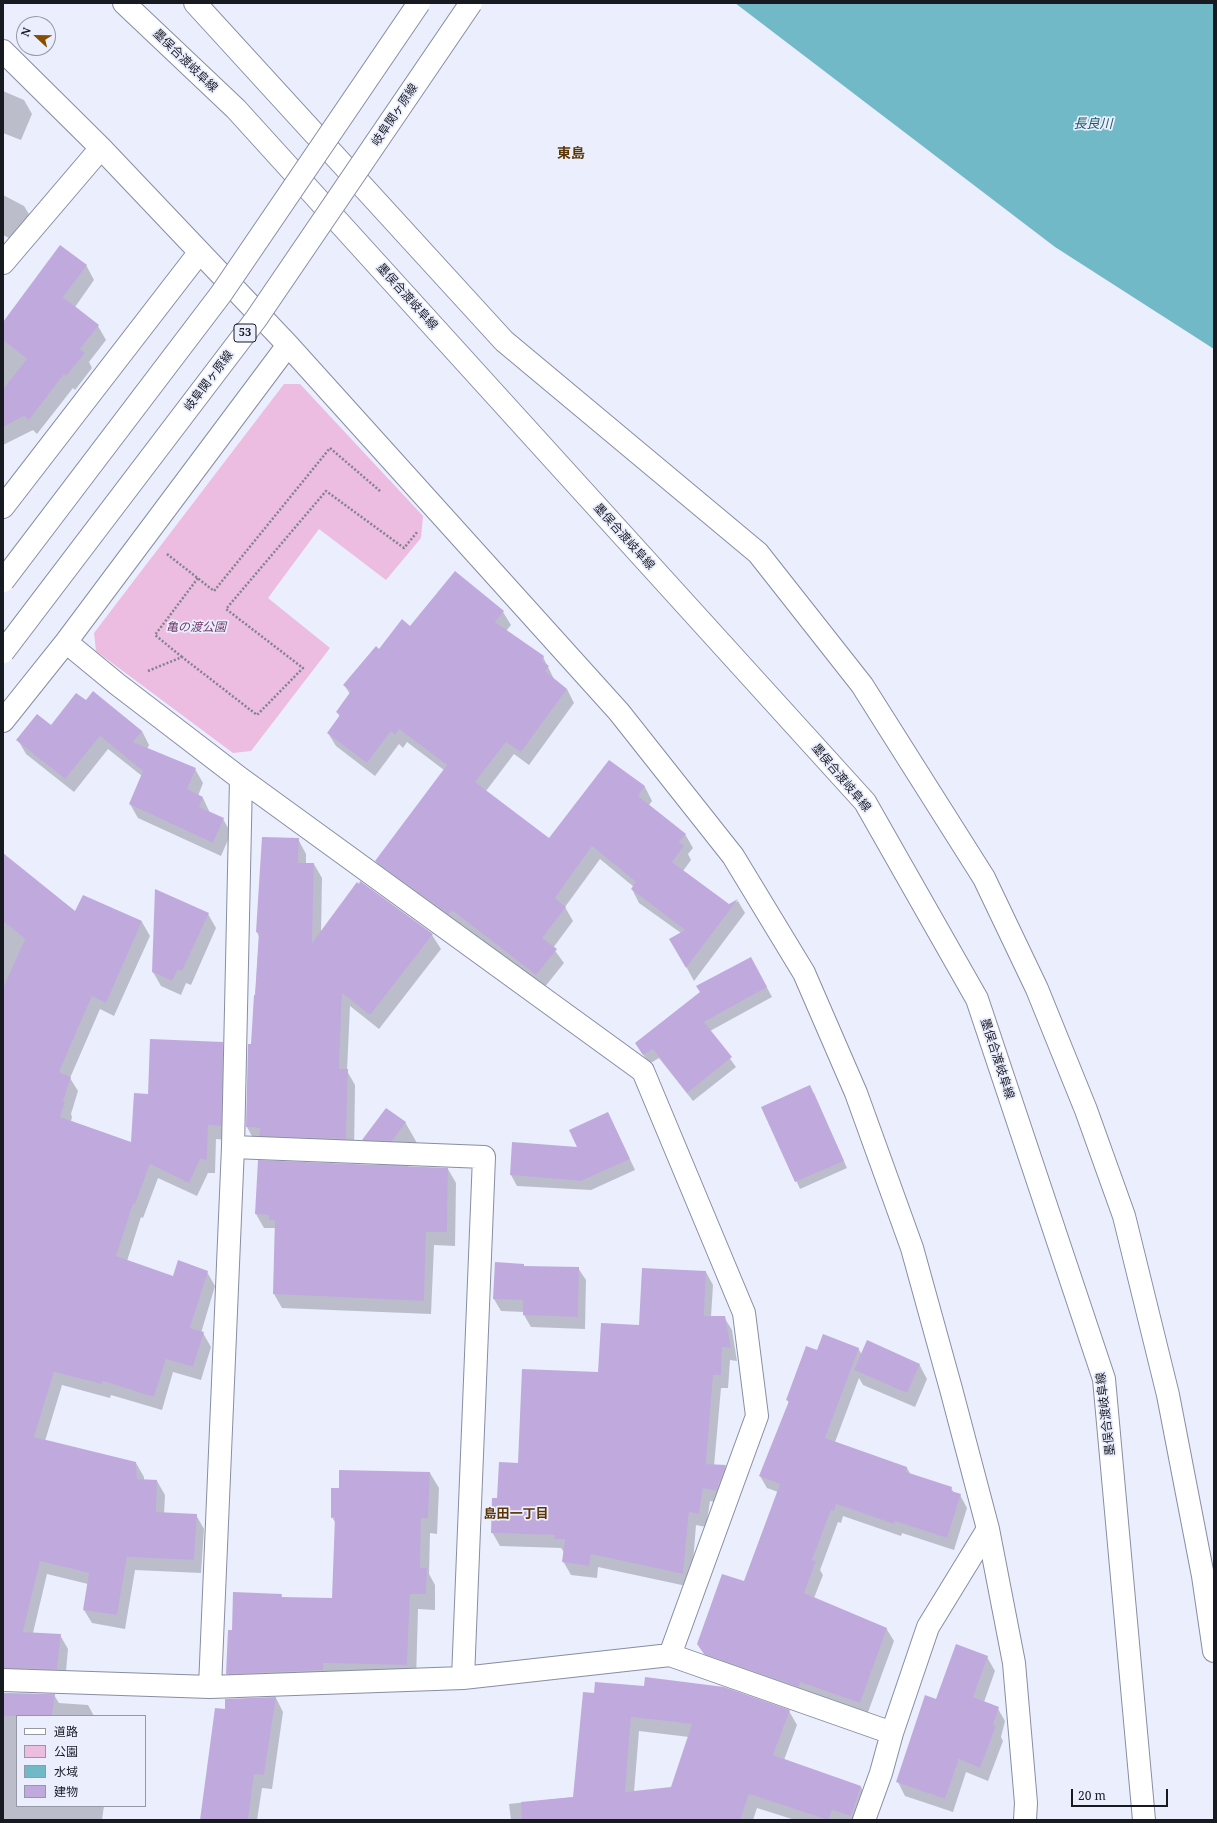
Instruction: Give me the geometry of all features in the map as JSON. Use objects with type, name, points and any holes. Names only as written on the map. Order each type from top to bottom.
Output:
[{"type":"street","name":"墨俣合渡岐阜線","points":[[124,3],[236,109],[865,802],[977,999],[1104,1379],[1144,1820]]},
{"type":"street","points":[[195,3],[504,341],[758,553],[862,685],[984,878],[1037,989],[1086,1110],[1124,1216],[1168,1395],[1203,1576],[1214,1651]]},
{"type":"street","points":[[3,581],[221,294],[420,3]]},
{"type":"street","name":"岐阜関ヶ原線","points":[[3,652],[256,319],[471,3]]},
{"type":"street","points":[[3,51],[101,148],[199,253],[288,345],[619,712],[733,856],[804,973],[856,1093],[912,1248],[988,1529],[1014,1663],[1026,1803],[1025,1820]]},
{"type":"street","points":[[3,263],[101,148]]},
{"type":"street","points":[[3,507],[199,253]]},
{"type":"street","points":[[3,721],[66,642],[288,345]]},
{"type":"street","points":[[66,642],[117,684],[241,779],[643,1071],[744,1313],[757,1416],[670,1655]]},
{"type":"street","points":[[210,1687],[233,1147],[241,779]]},
{"type":"street","points":[[233,1147],[484,1157],[463,1678]]},
{"type":"street","points":[[864,1820],[881,1773],[892,1733],[928,1627],[988,1529]]},
{"type":"street","points":[[3,1680],[210,1687],[463,1678],[670,1655],[892,1733]]},
{"type":"path","points":[[144,536],[214,591],[330,448],[384,496]]},
{"type":"path","points":[[198,578],[155,635],[257,716],[303,668],[226,609],[326,491],[404,548],[421,528]]},
{"type":"path","points":[[117,684],[182,657]]},
{"type":"green space","name":"亀の渡公園","points":[[284,384],[300,384],[423,516],[421,538],[386,580],[319,529],[268,598],[330,648],[251,751],[233,753],[96,651],[94,633]]},
{"type":"water","name":"長良川","points":[[735,3],[1214,3],[1214,349],[1055,247]]},
{"type":"building","points":[[60,245],[87,265],[63,297],[99,325],[80,349],[85,353],[66,376],[64,374],[29,420],[24,416],[3,427],[3,389],[27,359],[3,340],[3,322]]},
{"type":"building","points":[[455,571],[504,611],[495,622],[544,656],[542,661],[549,666],[545,671],[567,689],[521,752],[506,742],[475,782],[549,838],[609,760],[645,786],[638,796],[686,834],[679,842],[684,846],[672,862],[729,904],[738,899],[686,968],[669,939],[685,930],[631,889],[636,882],[592,846],[555,898],[566,907],[542,938],[557,949],[536,975],[453,911],[448,914],[375,861],[447,765],[399,729],[395,735],[391,731],[367,763],[327,733],[340,715],[336,712],[351,691],[343,685],[376,646],[379,649],[402,619],[410,626]]},
{"type":"building","points":[[93,691],[142,731],[133,742],[196,768],[187,789],[203,797],[199,807],[224,818],[213,843],[129,804],[143,771],[100,736],[65,779],[16,740],[37,714],[51,725],[76,693],[86,700]]},
{"type":"building","points":[[262,837],[299,838],[298,863],[314,863],[312,943],[357,882],[359,884],[360,881],[433,934],[370,1015],[342,993],[339,1069],[348,1069],[346,1139],[259,1136],[260,1128],[246,1127],[248,1044],[251,1044],[255,995],[259,933],[256,932]]},
{"type":"building","points":[[3,853],[75,911],[83,895],[142,921],[106,1003],[92,996],[59,1072],[71,1077],[63,1101],[65,1102],[60,1117],[131,1142],[134,1093],[148,1094],[150,1039],[223,1042],[221,1126],[208,1125],[207,1160],[200,1159],[189,1183],[150,1164],[135,1204],[133,1204],[116,1256],[173,1276],[178,1260],[208,1271],[190,1328],[204,1332],[193,1367],[166,1359],[154,1397],[103,1381],[102,1384],[54,1372],[34,1437],[136,1462],[137,1479],[157,1480],[156,1512],[197,1514],[194,1560],[127,1557],[117,1615],[83,1610],[89,1573],[40,1561],[23,1632],[61,1634],[57,1669],[3,1668],[3,988],[25,939],[3,921]]},
{"type":"building","points":[[155,889],[209,913],[182,971],[178,969],[172,981],[152,972]]},
{"type":"building","points":[[751,957],[767,987],[704,1022],[732,1057],[687,1093],[653,1049],[643,1055],[635,1043],[700,992],[696,986]]},
{"type":"building","points":[[810,1085],[844,1161],[795,1182],[761,1107]]},
{"type":"building","points":[[386,1108],[406,1122],[392,1141],[362,1140]]},
{"type":"building","points":[[608,1112],[630,1159],[581,1181],[510,1175],[512,1142],[577,1147],[569,1130]]},
{"type":"building","points":[[258,1160],[448,1168],[447,1232],[426,1232],[424,1301],[273,1294],[275,1220],[269,1220],[269,1215],[255,1214]]},
{"type":"building","points":[[495,1262],[524,1264],[524,1266],[579,1267],[578,1317],[523,1315],[523,1300],[493,1299]]},
{"type":"building","points":[[642,1268],[706,1271],[704,1316],[725,1316],[731,1348],[722,1347],[721,1375],[713,1375],[706,1464],[726,1465],[716,1491],[703,1488],[699,1514],[689,1512],[683,1574],[591,1554],[589,1566],[562,1562],[565,1539],[554,1539],[555,1535],[491,1533],[492,1498],[497,1498],[499,1462],[518,1463],[522,1369],[598,1372],[601,1323],[639,1325]]},
{"type":"building","points":[[823,1334],[859,1348],[825,1438],[907,1467],[906,1472],[952,1487],[951,1491],[961,1494],[947,1538],[895,1521],[894,1524],[836,1504],[834,1511],[831,1510],[812,1560],[816,1561],[804,1593],[887,1628],[860,1703],[800,1682],[799,1687],[704,1654],[697,1644],[722,1574],[744,1581],[780,1484],[759,1476],[789,1401],[786,1400],[806,1346],[817,1350]]},
{"type":"building","points":[[867,1340],[920,1364],[907,1393],[854,1370]]},
{"type":"building","points":[[339,1470],[430,1472],[428,1518],[421,1518],[420,1568],[427,1568],[426,1594],[410,1594],[407,1665],[323,1663],[323,1670],[226,1674],[228,1630],[232,1630],[233,1592],[282,1594],[281,1597],[332,1598],[335,1517],[331,1518],[331,1488],[339,1488]]},
{"type":"building","points":[[956,1644],[988,1656],[973,1697],[999,1707],[993,1725],[996,1726],[980,1768],[959,1759],[945,1799],[896,1782],[925,1695],[936,1699]]},
{"type":"building","points":[[645,1677],[724,1687],[790,1710],[773,1755],[861,1786],[851,1816],[832,1810],[828,1820],[749,1794],[740,1820],[522,1820],[521,1802],[573,1797],[583,1692],[594,1693],[595,1682],[644,1686]],"holes":[[[631,1717],[692,1724],[671,1787],[625,1792]]]},
{"type":"building","points":[[3,1693],[55,1694],[52,1715],[3,1716]]},
{"type":"building","points":[[276,1697],[264,1775],[254,1774],[248,1820],[200,1820],[215,1708],[225,1709],[225,1699]]},
{"type":"district","name":"東島","points":[[571,154]]},
{"type":"district","name":"島田一丁目","points":[[516,1514]]}]
